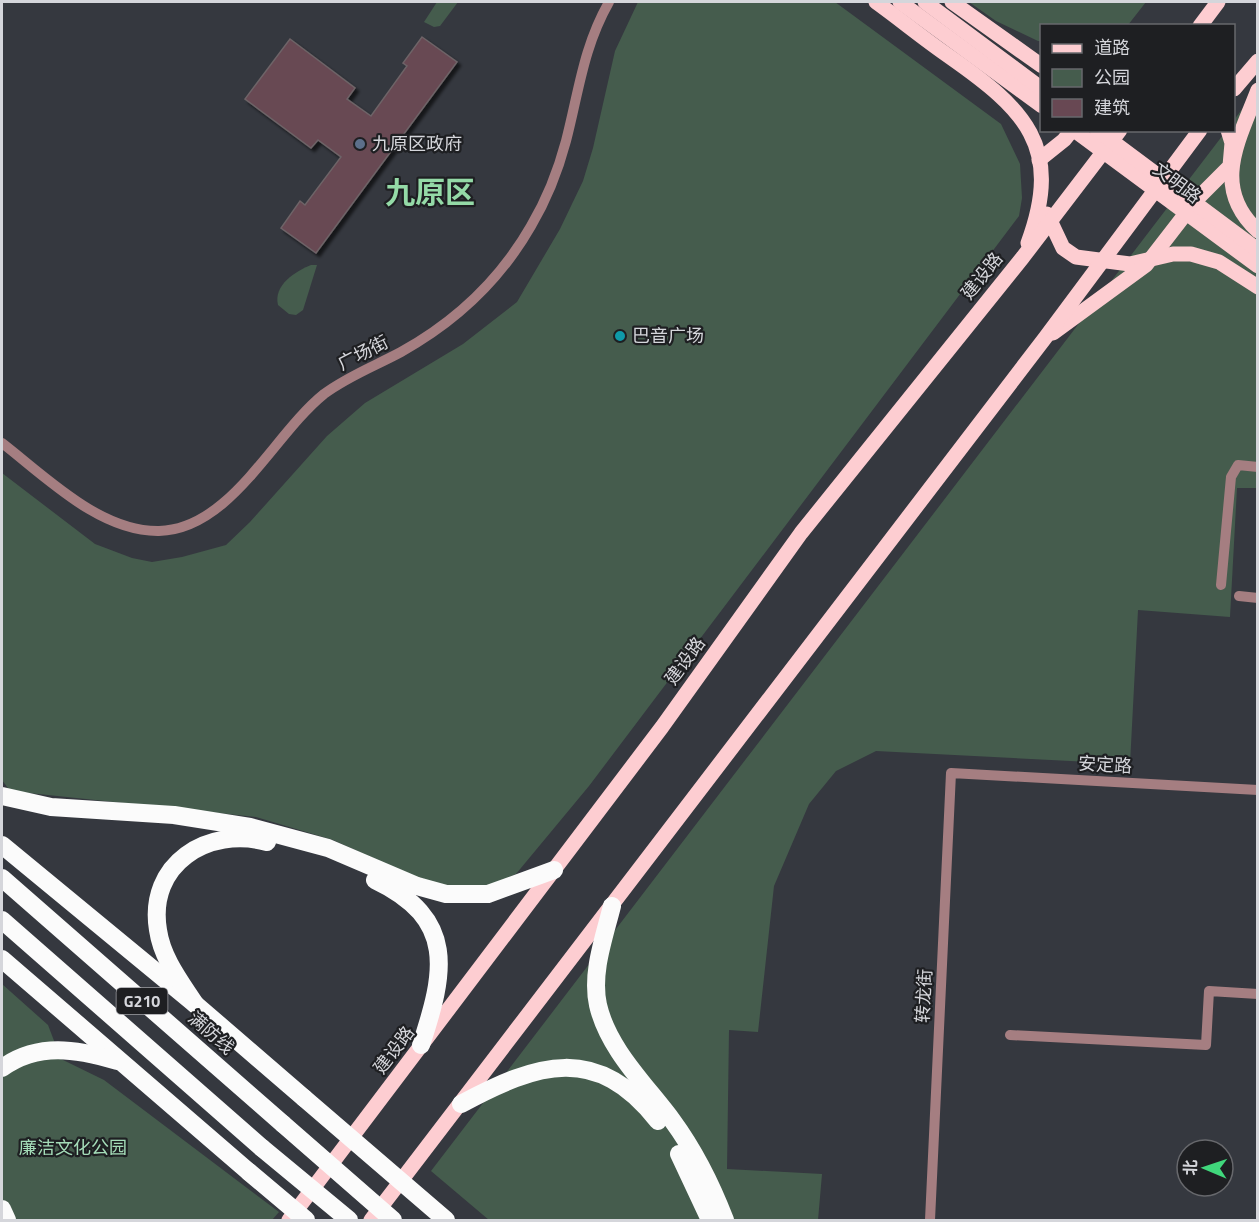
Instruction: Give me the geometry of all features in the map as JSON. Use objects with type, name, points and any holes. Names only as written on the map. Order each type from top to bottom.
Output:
[{"type":"highway","points":[[2,796],[51,807],[193,817],[272,831],[340,852],[417,886],[446,894],[488,894],[554,870]]},
{"type":"highway","points":[[195,1004],[174,972],[162,946],[157,917],[164,882],[181,859],[197,847],[224,838],[260,840],[314,855],[366,875],[404,896],[423,916],[437,947],[440,968],[438,994],[421,1045]]},
{"type":"highway","points":[[2,845],[195,1004],[446,1221]]},
{"type":"highway","name":"满防线","points":[[2,878],[393,1221]]},
{"type":"highway","points":[[612,906],[597,972],[598,1005],[604,1023],[623,1056],[688,1144],[725,1221]]},
{"type":"highway","name":"G210","points":[[2,920],[262,1148],[349,1221]]},
{"type":"highway","points":[[2,959],[306,1221]]},
{"type":"highway","points":[[2,1068],[23,1056],[60,1049],[122,1063]]},
{"type":"highway","points":[[461,1104],[508,1079],[547,1068],[580,1070],[614,1080],[632,1092],[662,1125],[687,1168],[710,1221]]},
{"type":"highway","points":[[2,1209],[7,1221]]},
{"type":"main road","points":[[876,2],[1010,103],[1032,134],[1039,160],[1039,197],[1037,215],[1023,257]]},
{"type":"main road","points":[[900,2],[1040,105]]},
{"type":"main road","points":[[926,2],[1040,87]]},
{"type":"main road","points":[[952,2],[1040,65]]},
{"type":"main road","points":[[1202,24],[1218,2]]},
{"type":"main road","points":[[1235,87],[1257,61]]},
{"type":"main road","points":[[1046,338],[1073,321],[1152,260],[1197,200],[1230,166],[1257,90]]},
{"type":"main road","points":[[1039,160],[1071,132]]},
{"type":"main road","name":"文明路","points":[[1076,132],[1257,266]]},
{"type":"main road","name":"文明路","points":[[1100,132],[1257,250]]},
{"type":"main road","name":"建设路","points":[[289,1221],[669,717],[801,532],[1023,257],[1118,132]]},
{"type":"main road","points":[[371,1221],[1046,338],[1199,132]]},
{"type":"main road","points":[[1229,132],[1232,143],[1230,166],[1232,190],[1240,210],[1257,231]]},
{"type":"main road","points":[[1039,197],[1060,243],[1068,253],[1076,257],[1130,264],[1181,253],[1210,258],[1257,286]]},
{"type":"street","name":"广场街","points":[[2,443],[89,509],[121,525],[150,531],[175,529],[214,512],[325,394],[359,372],[400,353],[455,317],[509,260],[532,224],[560,165],[584,60],[609,2]]},
{"type":"street","points":[[1221,585],[1231,477],[1238,465],[1257,467]]},
{"type":"street","points":[[1239,596],[1257,598]]},
{"type":"street","name":"安定路","points":[[951,773],[1257,790]]},
{"type":"street","name":"转龙街","points":[[930,1221],[951,773]]},
{"type":"street","points":[[1010,1035],[1206,1045],[1209,991],[1257,994]]},
{"type":"green space","points":[[437,2],[458,2],[440,26],[434,27],[424,22]]},
{"type":"green space","points":[[638,2],[835,2],[1001,124],[1020,164],[1022,198],[1019,216],[589,786],[516,874],[487,887],[452,887],[420,879],[333,840],[256,817],[10,791],[2,780],[2,473],[95,544],[132,558],[152,562],[182,557],[226,545],[250,522],[327,436],[365,403],[463,344],[517,302],[560,229],[583,181],[593,148],[615,51]]},
{"type":"green space","points":[[969,2],[1146,2],[1129,24],[1040,24],[1040,41],[996,21]]},
{"type":"green space","points":[[1257,89],[1257,488],[1237,488],[1230,617],[1138,610],[1130,764],[876,751],[836,771],[809,804],[774,886],[758,1032],[729,1030],[727,1169],[822,1174],[818,1220],[489,1220],[431,1171],[1225,132],[1235,132],[1235,119]]},
{"type":"green space","points":[[311,265],[317,265],[303,310],[296,315],[289,314],[278,305],[279,291],[293,275]]},
{"type":"green space","name":"廉洁文化公园","points":[[2,984],[48,1025],[61,1059],[104,1080],[279,1212],[272,1220],[2,1220]]},
{"type":"building","name":"九原区政府","points":[[422,37],[457,62],[316,253],[281,228],[300,201],[305,205],[341,157],[318,140],[311,148],[245,99],[290,39],[355,88],[347,99],[371,116],[407,66],[403,63]]},
{"type":"place","name":"九原区政府","points":[[360,144]]},
{"type":"place","name":"巴音广场","points":[[620,336]]},
{"type":"district","name":"九原区","points":[[430,193]]}]
